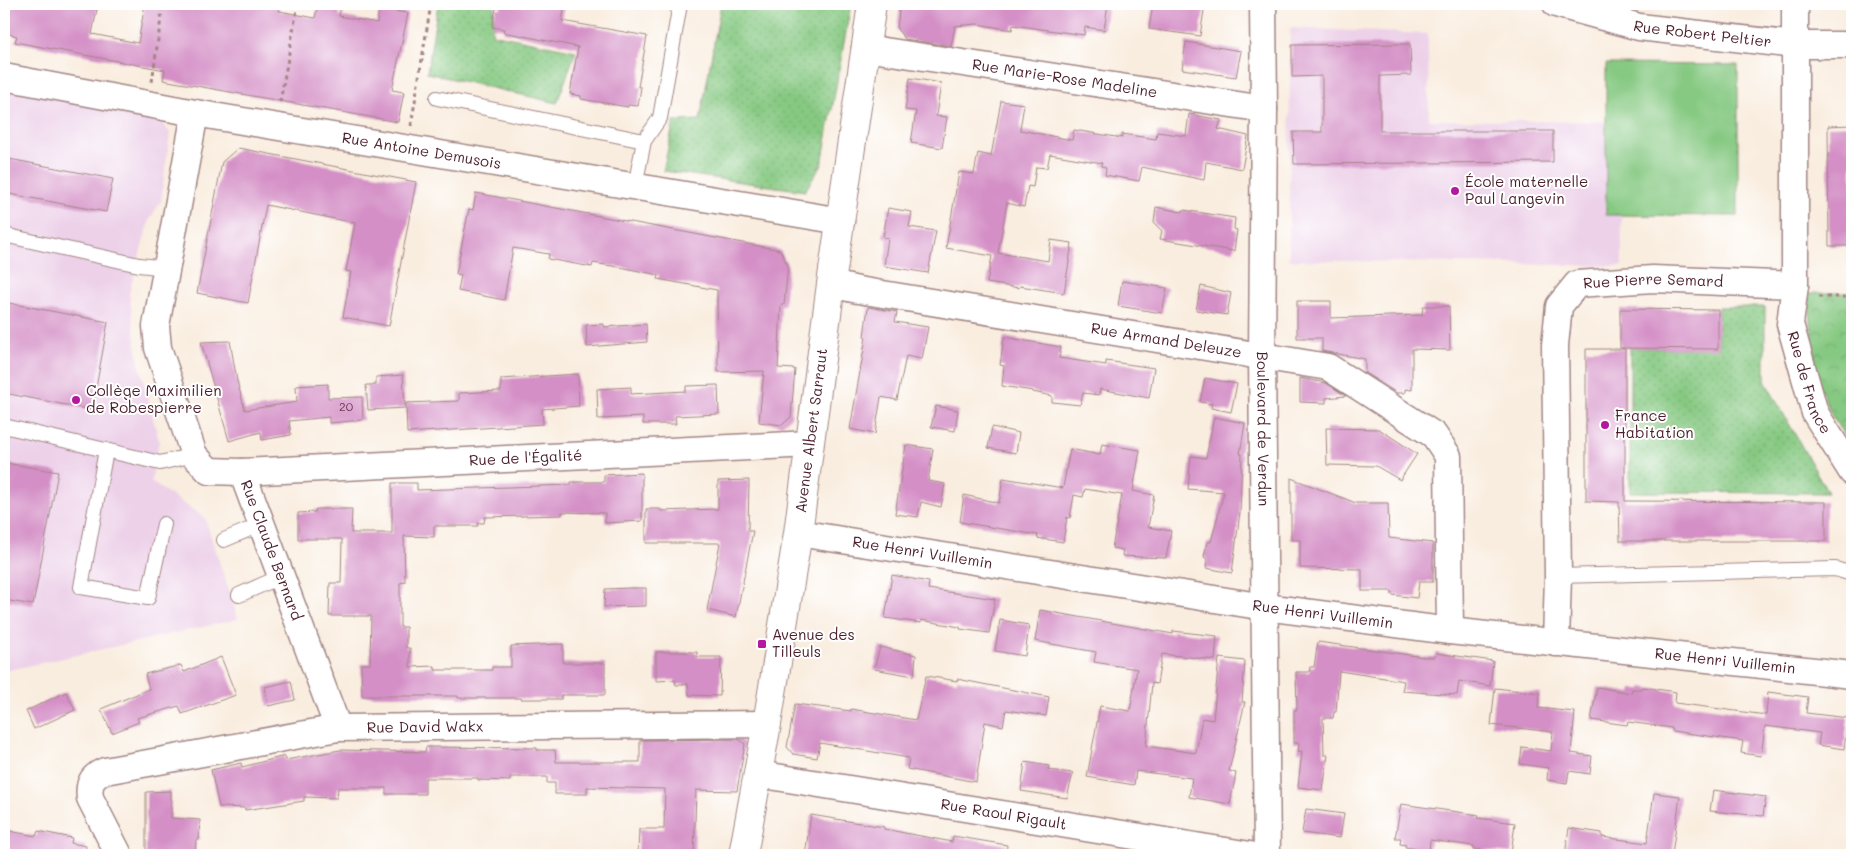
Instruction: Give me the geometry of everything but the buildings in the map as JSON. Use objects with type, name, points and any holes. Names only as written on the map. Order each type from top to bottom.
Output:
[{"type":"street","name":"Avenue Albert Sarraut","points":[[744,855],[798,534],[831,284],[872,4]]},
{"type":"street","name":"Boulevard de Verdun","points":[[1263,4],[1262,356],[1267,855]]},
{"type":"street","name":"Rue Robert Peltier","points":[[1556,4],[1639,27],[1795,45],[1852,45]]},
{"type":"street","points":[[1794,291],[1795,4]]},
{"type":"street","name":"Rue Marie-Rose Madeline","points":[[866,48],[1264,109]]},
{"type":"street","name":"Rue Antoine Demusois","points":[[4,77],[276,127],[840,221]]},
{"type":"street","name":"Rue Claude Bernard","points":[[195,113],[156,326],[158,348],[194,455],[209,471],[242,472],[338,728]]},
{"type":"street","name":"Rue Pierre Semard","points":[[1556,643],[1558,576],[1555,465],[1555,345],[1559,306],[1577,284],[1653,278],[1794,291]]},
{"type":"street","name":"Rue Armand Deleuze","points":[[831,284],[1328,367],[1434,435],[1448,456],[1450,631]]},
{"type":"street","name":"Rue de France","points":[[1794,291],[1790,324],[1815,413],[1852,472]]},
{"type":"street","name":"Rue de l'Égalité","points":[[242,472],[810,444]]},
{"type":"street","name":"Rue Henri Vuillemin","points":[[798,534],[1265,607],[1450,631],[1852,675]]},
{"type":"street","name":"Rue David Wakx","points":[[119,855],[90,798],[91,780],[97,774],[105,771],[338,728],[767,724]]},
{"type":"street","name":"Rue Raoul Rigault","points":[[758,774],[1114,844],[1250,855]]},
{"type":"lane","points":[[635,186],[644,141],[660,118],[680,4]]},
{"type":"lane","points":[[437,98],[644,141]]},
{"type":"lane","points":[[4,235],[139,265],[167,268]]},
{"type":"lane","points":[[4,426],[160,463],[194,455]]},
{"type":"lane","points":[[106,450],[81,587],[148,598],[164,524]]},
{"type":"lane","points":[[224,540],[262,524]]},
{"type":"lane","points":[[1558,576],[1836,568],[1852,574]]},
{"type":"lane","points":[[239,596],[282,576]]},
{"type":"path","points":[[149,104],[163,4]]},
{"type":"path","points":[[276,127],[298,4]]},
{"type":"path","points":[[407,148],[431,4]]},
{"type":"path","points":[[1794,291],[1852,297]]},
{"type":"shaded area","name":"École maternelle Paul Langevin","points":[[1290,28],[1428,34],[1429,120],[1621,122],[1622,266],[1289,260]]},
{"type":"shaded area","name":"Collège Maximilien de Robespierre","points":[[4,85],[154,112],[170,133],[161,201],[149,221],[129,293],[138,359],[159,441],[151,482],[205,518],[238,619],[5,671]]},
{"type":"green space","points":[[438,4],[494,4],[492,34],[576,51],[557,103],[427,73]]},
{"type":"green space","points":[[721,4],[851,4],[822,164],[805,191],[663,171],[674,121],[700,120]]},
{"type":"green space","points":[[1606,64],[1738,65],[1738,216],[1606,215]]},
{"type":"green space","points":[[1808,293],[1852,293],[1852,448],[1832,416],[1817,380]]},
{"type":"green space","points":[[1718,307],[1765,307],[1765,381],[1828,493],[1630,492],[1630,348],[1718,348]]},
{"type":"place","name":"École maternelle Paul Langevin","points":[[1455,191]]},
{"type":"place","name":"Collège Maximilien de Robespierre","points":[[76,400]]},
{"type":"place","name":"France Habitation","points":[[1605,425]]},
{"type":"place","name":"Avenue des Tilleuls","points":[[762,644]]}]
